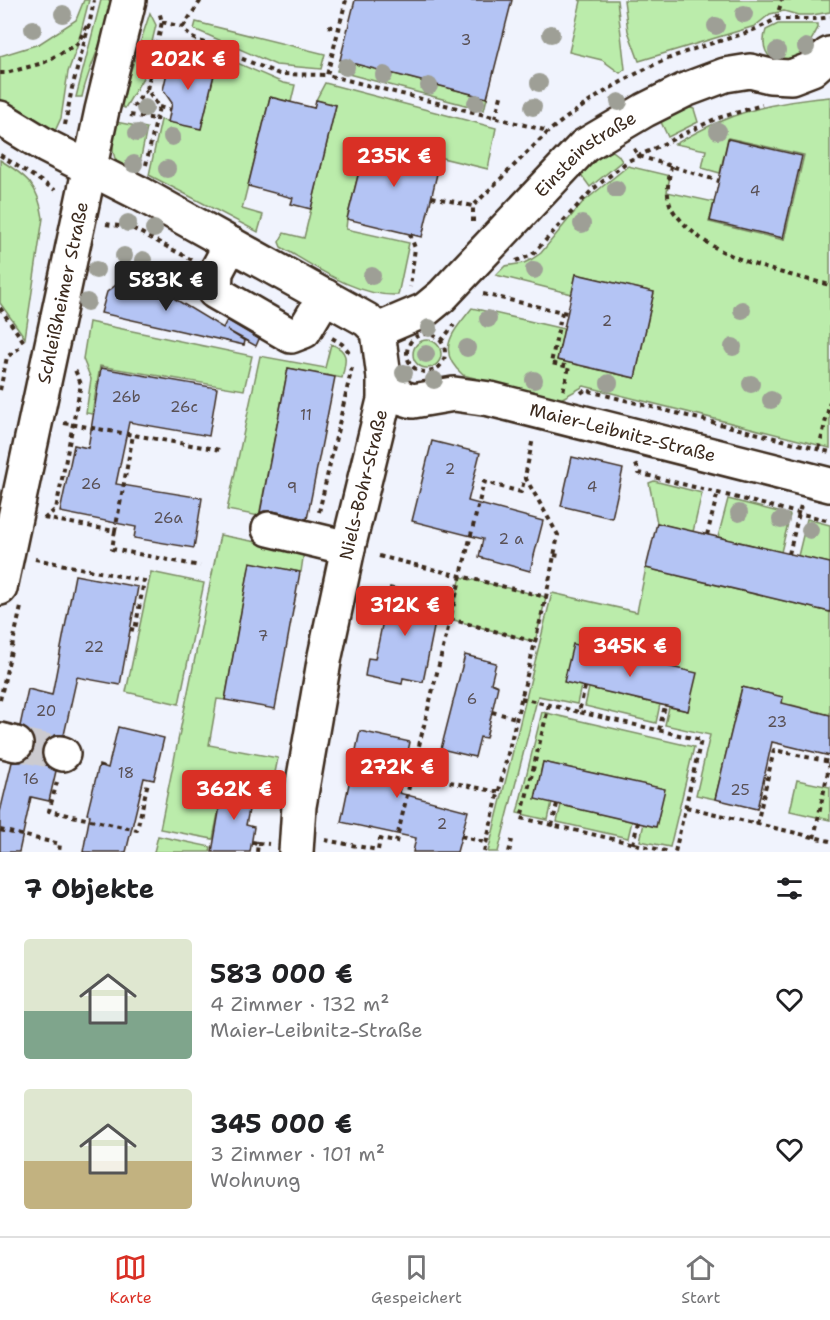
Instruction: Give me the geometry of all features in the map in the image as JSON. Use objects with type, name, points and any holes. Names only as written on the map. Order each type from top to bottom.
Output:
[{"type":"street","name":"Schleißheimer Straße","points":[[0,588],[102,110],[144,6]]},
{"type":"street","name":"Einsteinstraße","points":[[378,332],[425,310],[442,296],[584,146],[617,125],[685,90],[725,75],[750,71],[770,76],[791,77],[812,69],[830,54]]},
{"type":"street","points":[[0,118],[367,320],[378,332],[384,376],[400,397],[413,401]]},
{"type":"street","points":[[231,244],[216,272],[215,292],[291,336],[304,331],[326,296]]},
{"type":"street","name":"Niels-Bohr-Straße","points":[[297,847],[300,806],[321,679],[348,548],[384,400],[384,376]]},
{"type":"street","name":"Maier-Leibnitz-Straße","points":[[413,401],[454,394],[550,403],[726,458],[819,471]]},
{"type":"street","points":[[375,439],[394,416],[413,401]]},
{"type":"street","points":[[269,529],[348,548]]},
{"type":"path","points":[[0,155],[54,188],[72,88],[94,0]]},
{"type":"path","points":[[183,27],[201,0]]},
{"type":"path","points":[[327,75],[346,0]]},
{"type":"path","points":[[776,19],[782,0]]},
{"type":"path","points":[[144,6],[162,22],[183,27],[190,37],[279,74],[327,75],[549,131]]},
{"type":"path","points":[[473,226],[473,206],[549,131],[626,79],[682,53],[758,29],[776,19],[807,20],[830,17]]},
{"type":"path","points":[[0,74],[43,63],[77,44],[90,21]]},
{"type":"path","points":[[156,119],[127,114],[147,89],[162,22]]},
{"type":"path","points":[[328,26],[347,30]]},
{"type":"path","points":[[147,89],[159,107],[171,110]]},
{"type":"path","points":[[495,118],[502,93]]},
{"type":"path","points":[[511,262],[532,255],[592,190],[628,161],[715,119],[769,103]]},
{"type":"path","points":[[141,194],[159,107]]},
{"type":"path","points":[[617,125],[639,156],[719,181]]},
{"type":"path","points":[[671,166],[667,192],[671,208],[688,229],[722,251],[776,271],[830,285]]},
{"type":"path","points":[[432,197],[473,206]]},
{"type":"path","points":[[451,286],[567,313]]},
{"type":"path","points":[[0,308],[25,343]]},
{"type":"path","points":[[252,842],[297,847],[322,839],[378,850],[380,839],[396,842],[484,482],[521,492],[550,403],[569,367],[551,363],[562,312]]},
{"type":"path","points":[[441,341],[460,317]]},
{"type":"path","points":[[425,334],[437,337],[441,341],[446,353],[442,365],[426,373],[414,368],[407,351],[413,339],[425,334]]},
{"type":"path","points":[[789,554],[799,514],[819,471],[830,402]]},
{"type":"path","points":[[36,418],[220,450]]},
{"type":"path","points":[[133,435],[112,549],[200,566]]},
{"type":"path","points":[[634,456],[639,473],[830,521]]},
{"type":"path","points":[[707,535],[726,458]]},
{"type":"path","points":[[484,852],[546,597],[558,535],[525,477]]},
{"type":"path","points":[[17,512],[115,531]]},
{"type":"path","points":[[8,553],[144,581],[135,630],[130,629]]},
{"type":"path","points":[[554,555],[560,556]]},
{"type":"path","points":[[380,556],[546,597]]},
{"type":"path","points":[[450,619],[535,642]]},
{"type":"path","points":[[579,712],[585,687]]},
{"type":"path","points":[[521,698],[701,740],[675,852]]},
{"type":"path","points":[[549,705],[521,818],[670,852]]},
{"type":"path","points":[[659,730],[665,706]]},
{"type":"path","points":[[492,712],[516,718]]},
{"type":"path","points":[[794,754],[796,747]]},
{"type":"path","points":[[757,824],[763,788],[774,750],[830,762],[814,838]]},
{"type":"path","points":[[61,754],[50,811],[137,830],[148,782]]},
{"type":"path","points":[[412,774],[498,792]]},
{"type":"path","points":[[552,826],[557,804]]},
{"type":"path","points":[[686,807],[830,842]]},
{"type":"path","points":[[633,844],[638,822]]},
{"type":"path","points":[[0,830],[60,844],[59,852]]},
{"type":"path","points":[[461,836],[487,843]]},
{"type":"path","points":[[508,852],[512,840]]},
{"type":"path","points":[[257,852],[258,843]]},
{"type":"green space","points":[[84,0],[89,0],[68,72],[61,118],[55,131],[47,130],[0,106],[0,56],[39,44],[76,20]]},
{"type":"green space","points":[[101,0],[111,0],[105,29],[82,97],[76,97]]},
{"type":"green space","points":[[579,0],[617,0],[625,69],[620,73],[602,60],[569,52],[581,1]]},
{"type":"green space","points":[[624,0],[830,0],[830,12],[798,15],[784,11],[770,14],[755,26],[639,61],[628,31]]},
{"type":"green space","points":[[150,13],[156,25],[144,76],[125,108],[119,106]]},
{"type":"green space","points":[[196,22],[325,54],[321,69],[276,65],[194,29]]},
{"type":"green space","points":[[778,24],[818,24],[818,28],[806,49],[797,59],[783,62],[772,59],[764,46],[766,30]]},
{"type":"green space","points":[[219,55],[283,83],[295,85],[291,102],[270,97],[242,209],[263,215],[258,232],[149,175],[161,120],[201,128]]},
{"type":"green space","points":[[340,60],[487,98],[484,110],[337,71]]},
{"type":"green space","points":[[325,83],[496,128],[488,169],[367,140],[346,229],[409,243],[398,295],[367,291],[352,286],[281,247],[279,242],[284,233],[304,238],[336,105],[316,100]]},
{"type":"green space","points":[[830,97],[830,448],[584,386],[559,400],[463,375],[454,366],[448,349],[450,341],[472,308],[564,329],[557,360],[635,378],[654,292],[576,274],[572,294],[496,275],[505,266],[524,263],[541,253],[582,203],[628,166],[670,176],[667,192],[714,202],[709,222],[784,240],[804,155],[728,138],[720,173],[702,168],[706,150],[675,144],[733,116],[789,102]]},
{"type":"green space","points":[[685,106],[694,109],[698,122],[668,137],[661,122],[662,113]]},
{"type":"green space","points":[[116,122],[147,128],[137,177],[120,166],[114,156]]},
{"type":"green space","points":[[610,149],[622,161],[590,187],[582,176],[581,166]]},
{"type":"green space","points":[[0,160],[30,183],[38,197],[43,218],[25,338],[0,303]]},
{"type":"green space","points":[[89,322],[252,356],[244,390],[100,366],[92,414],[86,413],[91,379],[83,359]]},
{"type":"green space","points":[[427,340],[437,344],[441,354],[437,364],[427,368],[417,364],[413,354],[417,344]]},
{"type":"green space","points":[[331,344],[344,353],[342,378],[288,368],[259,516],[227,510],[260,356],[325,368]]},
{"type":"green space","points":[[654,481],[702,493],[693,532],[657,523],[649,483]]},
{"type":"green space","points":[[728,499],[790,515],[781,552],[718,537]]},
{"type":"green space","points":[[807,519],[830,525],[830,563],[798,556]]},
{"type":"green space","points":[[220,535],[304,551],[301,572],[250,563],[225,700],[217,699],[209,745],[278,758],[271,792],[224,783],[213,839],[160,829]]},
{"type":"green space","points":[[646,568],[830,612],[830,715],[792,705],[781,706],[783,697],[742,687],[715,799],[696,795],[710,735],[665,725],[669,707],[688,711],[564,682],[581,686],[577,704],[538,696],[498,852],[488,852],[552,593],[637,612]]},
{"type":"green space","points":[[151,572],[204,583],[179,704],[126,692]]},
{"type":"green space","points":[[461,577],[546,597],[535,642],[450,619]]},
{"type":"green space","points":[[589,688],[660,704],[656,723],[585,706]]},
{"type":"green space","points":[[542,712],[694,747],[670,847],[640,841],[644,823],[656,826],[664,789],[543,762],[535,798],[552,802],[548,820],[517,813]]},
{"type":"green space","points":[[797,780],[830,787],[830,820],[790,811]]},
{"type":"green space","points":[[561,805],[632,821],[628,838],[557,822]]},
{"type":"green space","points":[[158,836],[211,847],[210,852],[154,852]]},
{"type":"building","points":[[355,0],[512,0],[487,98],[340,60]]},
{"type":"building","points":[[171,55],[216,66],[201,129],[168,122],[172,103],[163,90]]},
{"type":"building","points":[[270,97],[314,108],[316,100],[336,105],[311,209],[291,204],[293,198],[248,186]]},
{"type":"building","points":[[728,139],[802,156],[783,238],[710,221]]},
{"type":"building","points":[[367,140],[441,157],[422,237],[347,219]]},
{"type":"building","points":[[132,273],[223,328],[227,320],[259,339],[256,346],[227,330],[245,341],[244,345],[101,313],[107,292]]},
{"type":"building","points":[[576,274],[654,292],[635,378],[557,360]]},
{"type":"building","points":[[101,368],[217,388],[209,436],[129,422],[116,484],[202,498],[194,548],[134,538],[136,527],[60,512],[74,445],[88,448]]},
{"type":"building","points":[[288,368],[335,377],[307,519],[273,511],[260,513]]},
{"type":"building","points":[[432,441],[480,453],[468,501],[543,521],[530,571],[479,557],[483,539],[412,521]]},
{"type":"building","points":[[572,457],[623,469],[612,518],[561,506]]},
{"type":"building","points":[[657,523],[830,563],[830,612],[646,568]]},
{"type":"building","points":[[250,562],[300,572],[275,709],[225,700]]},
{"type":"building","points":[[75,575],[138,587],[120,685],[77,677],[64,735],[56,735],[48,739],[42,748],[42,757],[46,765],[56,771],[49,801],[31,797],[19,852],[0,852],[0,812],[12,762],[21,762],[29,757],[34,748],[34,738],[29,731],[20,726],[28,689],[52,695]]},
{"type":"building","points":[[390,587],[440,598],[423,682],[403,678],[402,684],[365,676],[368,658],[375,659]]},
{"type":"building","points":[[573,644],[697,673],[688,711],[564,682]]},
{"type":"building","points":[[465,655],[496,663],[491,683],[498,686],[486,738],[480,737],[475,757],[441,749]]},
{"type":"building","points":[[742,687],[783,697],[782,703],[830,715],[830,756],[772,742],[757,809],[715,799]]},
{"type":"building","points":[[118,727],[164,738],[154,780],[144,778],[126,852],[83,852],[90,815],[87,814],[99,765],[108,768]]},
{"type":"building","points":[[360,731],[410,742],[399,793],[468,811],[457,852],[413,852],[416,838],[341,822]]},
{"type":"building","points":[[543,762],[665,789],[656,827],[535,799]]},
{"type":"building","points":[[224,783],[253,789],[246,825],[254,827],[250,852],[212,852]]},
{"type":"tunnel","points":[[16,744],[60,753]]}]
